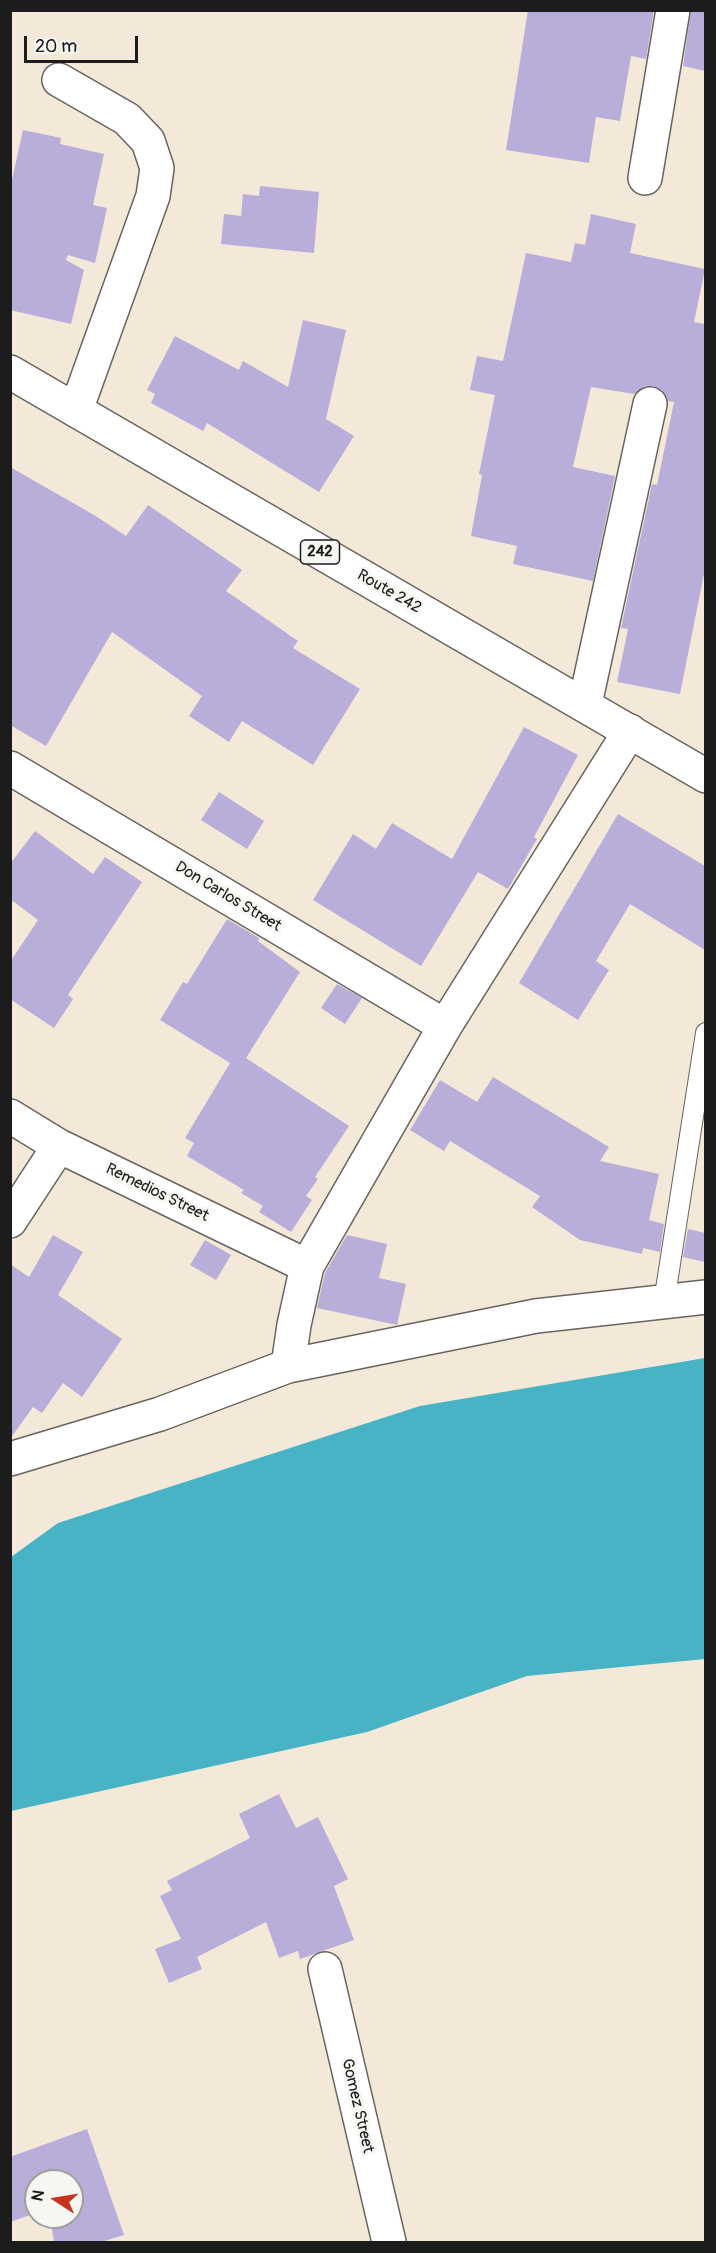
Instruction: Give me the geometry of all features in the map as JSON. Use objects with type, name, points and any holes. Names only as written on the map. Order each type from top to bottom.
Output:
[{"type":"street","points":[[645,178],[673,10]]},
{"type":"street","points":[[59,80],[127,119],[148,141],[157,168],[153,196],[76,410]]},
{"type":"street","name":"Route 242","points":[[10,372],[585,704],[705,776]]},
{"type":"street","points":[[585,704],[650,404]]},
{"type":"street","points":[[288,1366],[307,1266],[445,1026],[630,731]]},
{"type":"street","name":"Don Carlos Street","points":[[10,768],[445,1026]]},
{"type":"street","name":"Remedios Street","points":[[10,1116],[59,1146],[307,1266]]},
{"type":"street","points":[[10,1221],[59,1146]]},
{"type":"street","points":[[10,1460],[160,1414],[288,1366],[536,1316],[705,1297]]},
{"type":"street","name":"Gomez Street","points":[[326,1969],[389,2242]]},
{"type":"lane","points":[[664,1302],[705,1034]]},
{"type":"water","points":[[705,1358],[705,1659],[527,1676],[367,1732],[11,1811],[11,1557],[58,1523],[420,1406]]},
{"type":"building","points":[[528,10],[654,10],[646,59],[631,56],[620,121],[596,117],[589,163],[506,150]]},
{"type":"building","points":[[691,10],[705,10],[705,71],[683,66]]},
{"type":"building","points":[[23,130],[61,138],[60,144],[104,154],[93,205],[107,208],[95,263],[68,255],[66,260],[84,270],[71,324],[10,310],[10,189]]},
{"type":"building","points":[[260,186],[319,192],[314,253],[221,244],[224,214],[241,216],[243,194],[259,196]]},
{"type":"building","points":[[591,214],[636,224],[630,253],[705,269],[694,322],[705,324],[705,569],[680,694],[617,682],[628,629],[621,628],[652,484],[657,485],[674,402],[668,401],[662,390],[653,386],[645,386],[634,394],[591,387],[573,467],[615,476],[593,581],[513,564],[517,546],[471,536],[482,475],[479,474],[495,395],[470,390],[477,356],[503,361],[526,253],[571,262],[575,243],[585,245]]},
{"type":"building","points":[[303,320],[346,330],[326,419],[354,436],[319,492],[207,423],[203,431],[151,403],[155,394],[147,390],[175,336],[239,370],[243,361],[288,387]]},
{"type":"building","points":[[10,467],[126,536],[148,505],[242,570],[226,591],[298,641],[293,648],[360,689],[313,765],[242,721],[229,742],[189,716],[202,696],[112,632],[46,746],[10,725]]},
{"type":"building","points":[[524,727],[578,755],[534,837],[537,839],[508,889],[478,872],[421,966],[313,900],[353,834],[376,849],[392,823],[452,859]]},
{"type":"building","points":[[219,792],[264,821],[247,849],[201,820]]},
{"type":"building","points":[[618,814],[705,866],[705,950],[630,904],[596,961],[609,970],[578,1020],[519,983]]},
{"type":"building","points":[[35,831],[93,874],[105,857],[142,882],[68,995],[73,999],[54,1028],[10,999],[10,962],[38,920],[10,899],[10,864]]},
{"type":"building","points":[[227,919],[259,938],[258,941],[300,972],[246,1058],[349,1126],[315,1177],[318,1179],[306,1196],[312,1200],[291,1232],[259,1212],[263,1206],[241,1193],[244,1190],[187,1156],[194,1143],[185,1138],[230,1063],[160,1020],[183,982],[187,984]]},
{"type":"building","points":[[337,984],[362,998],[345,1024],[321,1008]]},
{"type":"building","points":[[493,1077],[609,1147],[600,1161],[659,1174],[649,1220],[664,1224],[660,1252],[643,1248],[642,1254],[580,1240],[532,1207],[540,1196],[450,1141],[444,1151],[410,1130],[440,1080],[477,1102]]},
{"type":"building","points":[[688,1229],[705,1233],[705,1262],[683,1257]]},
{"type":"building","points":[[53,1235],[83,1252],[58,1295],[122,1339],[82,1397],[63,1383],[42,1413],[33,1407],[10,1439],[10,1264],[29,1277]]},
{"type":"building","points":[[347,1235],[387,1244],[379,1278],[406,1284],[397,1325],[317,1308],[325,1273]]},
{"type":"building","points":[[205,1240],[231,1255],[216,1280],[190,1265]]},
{"type":"building","points":[[279,1794],[296,1828],[318,1817],[348,1879],[334,1886],[354,1940],[300,1959],[298,1951],[279,1958],[266,1922],[197,1957],[202,1969],[169,1983],[155,1949],[181,1939],[160,1896],[172,1890],[167,1881],[250,1838],[239,1814]]},
{"type":"building","points":[[87,2129],[124,2235],[101,2242],[54,2242],[52,2229],[84,2229],[84,2169],[24,2169],[24,2217],[10,2222],[10,2157]]}]
